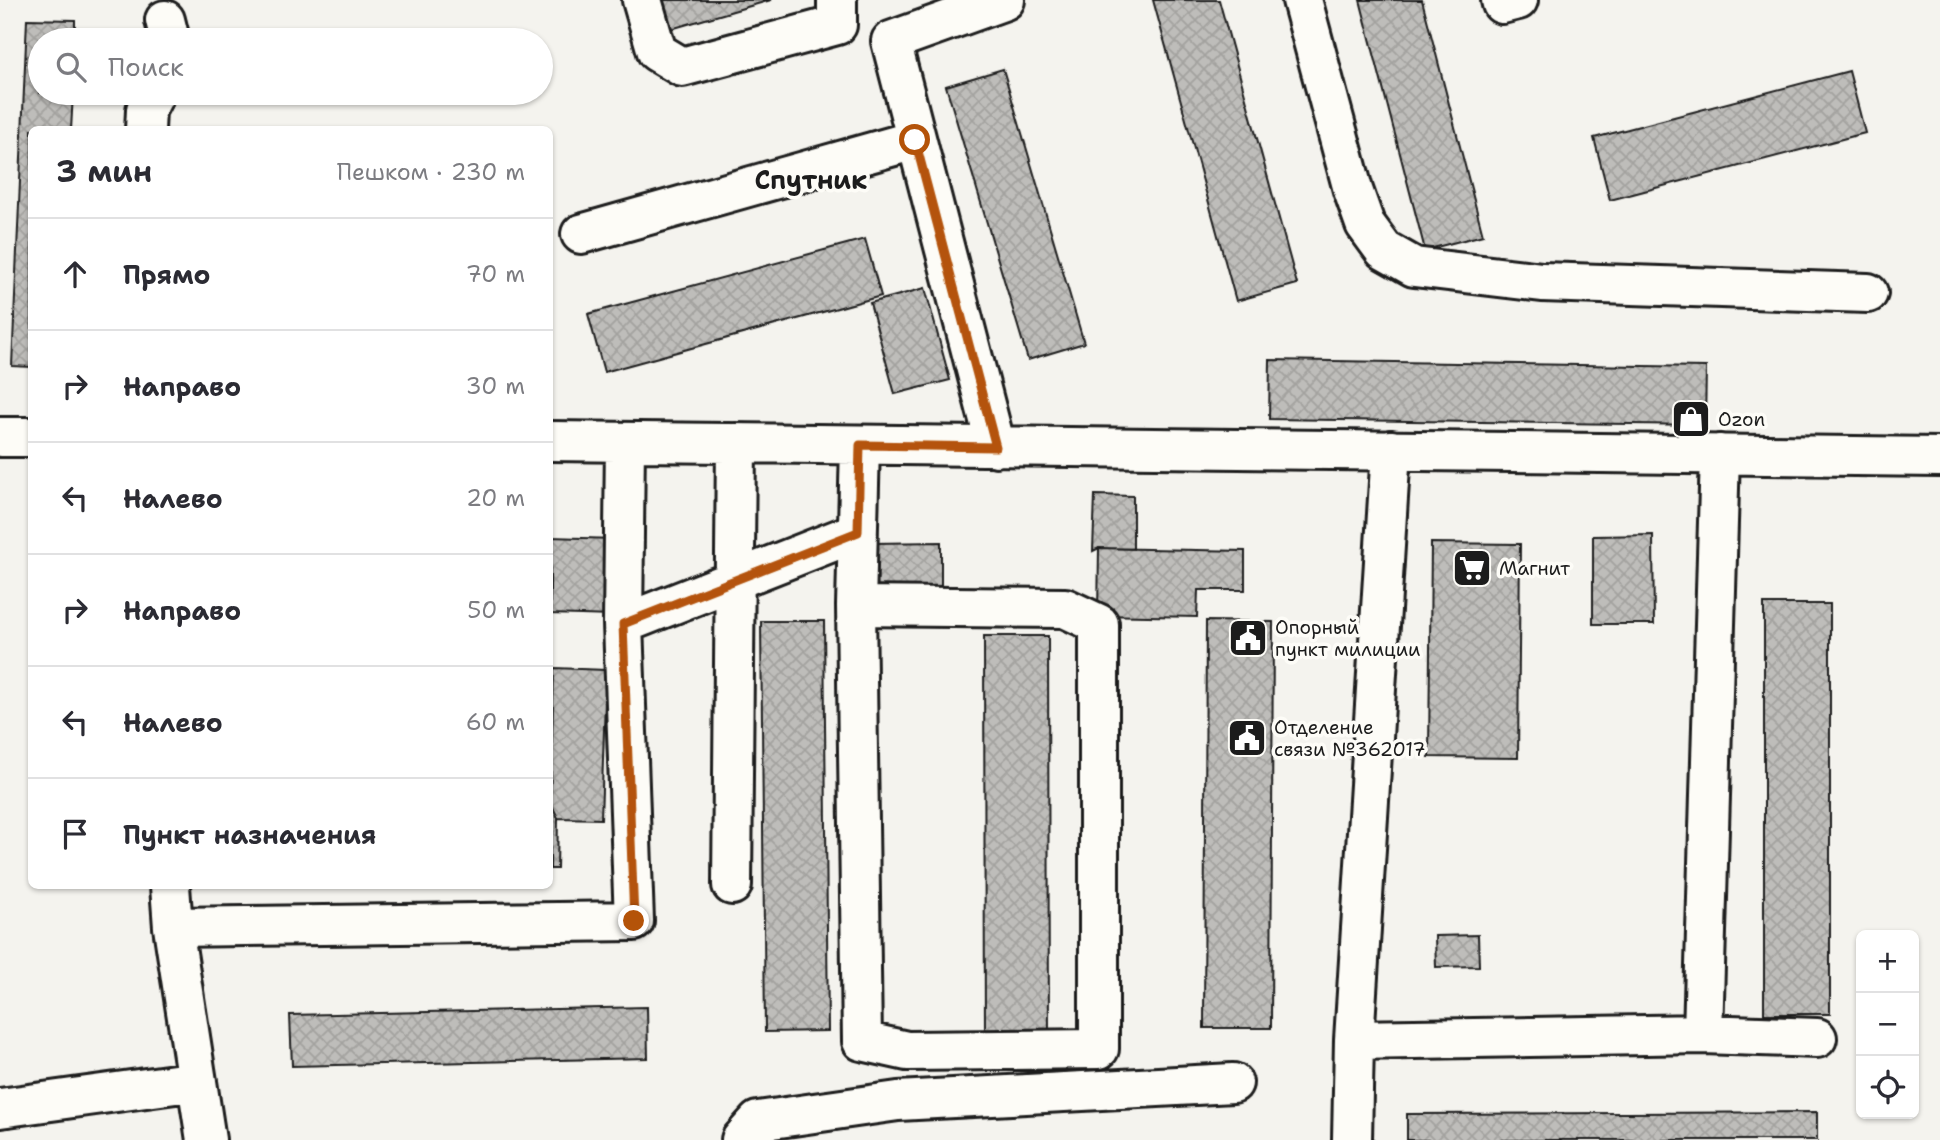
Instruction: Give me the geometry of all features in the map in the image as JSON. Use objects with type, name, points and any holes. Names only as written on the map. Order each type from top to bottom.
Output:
[{"type":"street","points":[[642,0],[657,52],[682,67],[837,25],[836,0]]},
{"type":"street","points":[[996,447],[891,41],[1005,0]]},
{"type":"street","points":[[1302,0],[1353,190],[1366,224],[1384,250],[1414,267],[1542,282],[1868,293]]},
{"type":"street","points":[[1502,0],[1502,4],[1518,0]]},
{"type":"street","points":[[145,126],[149,105]]},
{"type":"street","points":[[581,234],[915,140]]},
{"type":"street","points":[[0,438],[28,437]]},
{"type":"street","points":[[553,441],[1940,457]]},
{"type":"street","points":[[173,927],[634,921],[623,624],[625,442]]},
{"type":"street","points":[[732,885],[736,443]]},
{"type":"street","points":[[856,606],[1065,608],[1099,624],[1100,1049],[907,1051],[862,1041],[856,606],[860,445]]},
{"type":"street","points":[[1352,1140],[1354,1040],[1391,450]]},
{"type":"street","points":[[1703,1034],[1720,454]]},
{"type":"street","points":[[623,624],[858,532]]},
{"type":"street","points":[[170,889],[173,927],[206,1140]]},
{"type":"street","points":[[1354,1040],[1703,1034],[1817,1038]]},
{"type":"street","points":[[0,1108],[197,1081]]},
{"type":"street","points":[[741,1140],[758,1121],[898,1101],[1233,1083]]},
{"type":"building","points":[[655,0],[771,0],[664,31]]},
{"type":"building","points":[[1153,0],[1219,0],[1297,284],[1236,301]]},
{"type":"building","points":[[1360,0],[1422,0],[1483,235],[1425,250]]},
{"type":"building","points":[[27,19],[75,20],[75,28],[28,28],[28,105],[72,105],[71,126],[28,126],[28,367],[12,366]]},
{"type":"building","points":[[1003,69],[1084,343],[1028,360],[946,86]]},
{"type":"building","points":[[1849,71],[1865,133],[1610,200],[1594,138]]},
{"type":"building","points":[[865,239],[881,296],[604,372],[588,314]]},
{"type":"building","points":[[925,288],[950,380],[895,394],[870,303]]},
{"type":"building","points":[[1270,360],[1706,367],[1705,425],[1269,419]]},
{"type":"building","points":[[1095,495],[1133,496],[1133,549],[1099,548],[1093,551]]},
{"type":"building","points":[[1653,535],[1654,624],[1593,624],[1593,536]]},
{"type":"building","points":[[553,537],[614,539],[612,616],[553,614]]},
{"type":"building","points":[[941,542],[941,588],[872,588],[872,543]]},
{"type":"building","points":[[1431,543],[1520,544],[1518,758],[1429,757]]},
{"type":"building","points":[[1099,548],[1245,551],[1245,590],[1198,590],[1197,617],[1098,615]]},
{"type":"building","points":[[1764,604],[1830,604],[1830,1014],[1764,1014]]},
{"type":"building","points":[[761,621],[824,621],[828,1031],[765,1032]]},
{"type":"building","points":[[1206,621],[1273,622],[1271,1028],[1204,1028]]},
{"type":"building","points":[[984,636],[1048,636],[1049,1045],[985,1045]]},
{"type":"building","points":[[554,668],[606,670],[601,819],[558,818],[553,807]]},
{"type":"building","points":[[553,807],[558,818],[557,869],[553,869]]},
{"type":"building","points":[[1478,935],[1479,966],[1436,967],[1435,936]]},
{"type":"building","points":[[647,1007],[648,1058],[292,1066],[290,1015]]},
{"type":"building","points":[[1817,1112],[1817,1140],[1407,1140],[1407,1114]]},
{"type":"place","name":"Ozon","points":[[1691,419]]},
{"type":"place","name":"Магнит","points":[[1472,568]]},
{"type":"place","name":"Опорный пункт милиции","points":[[1248,638]]},
{"type":"place","name":"Отделение связи №362017","points":[[1247,738]]},
{"type":"district","name":"Спутник","points":[[811,179]]},
{"type":"route","points":[[634,921],[623,624],[858,532],[860,445],[996,447],[915,140]]}]
